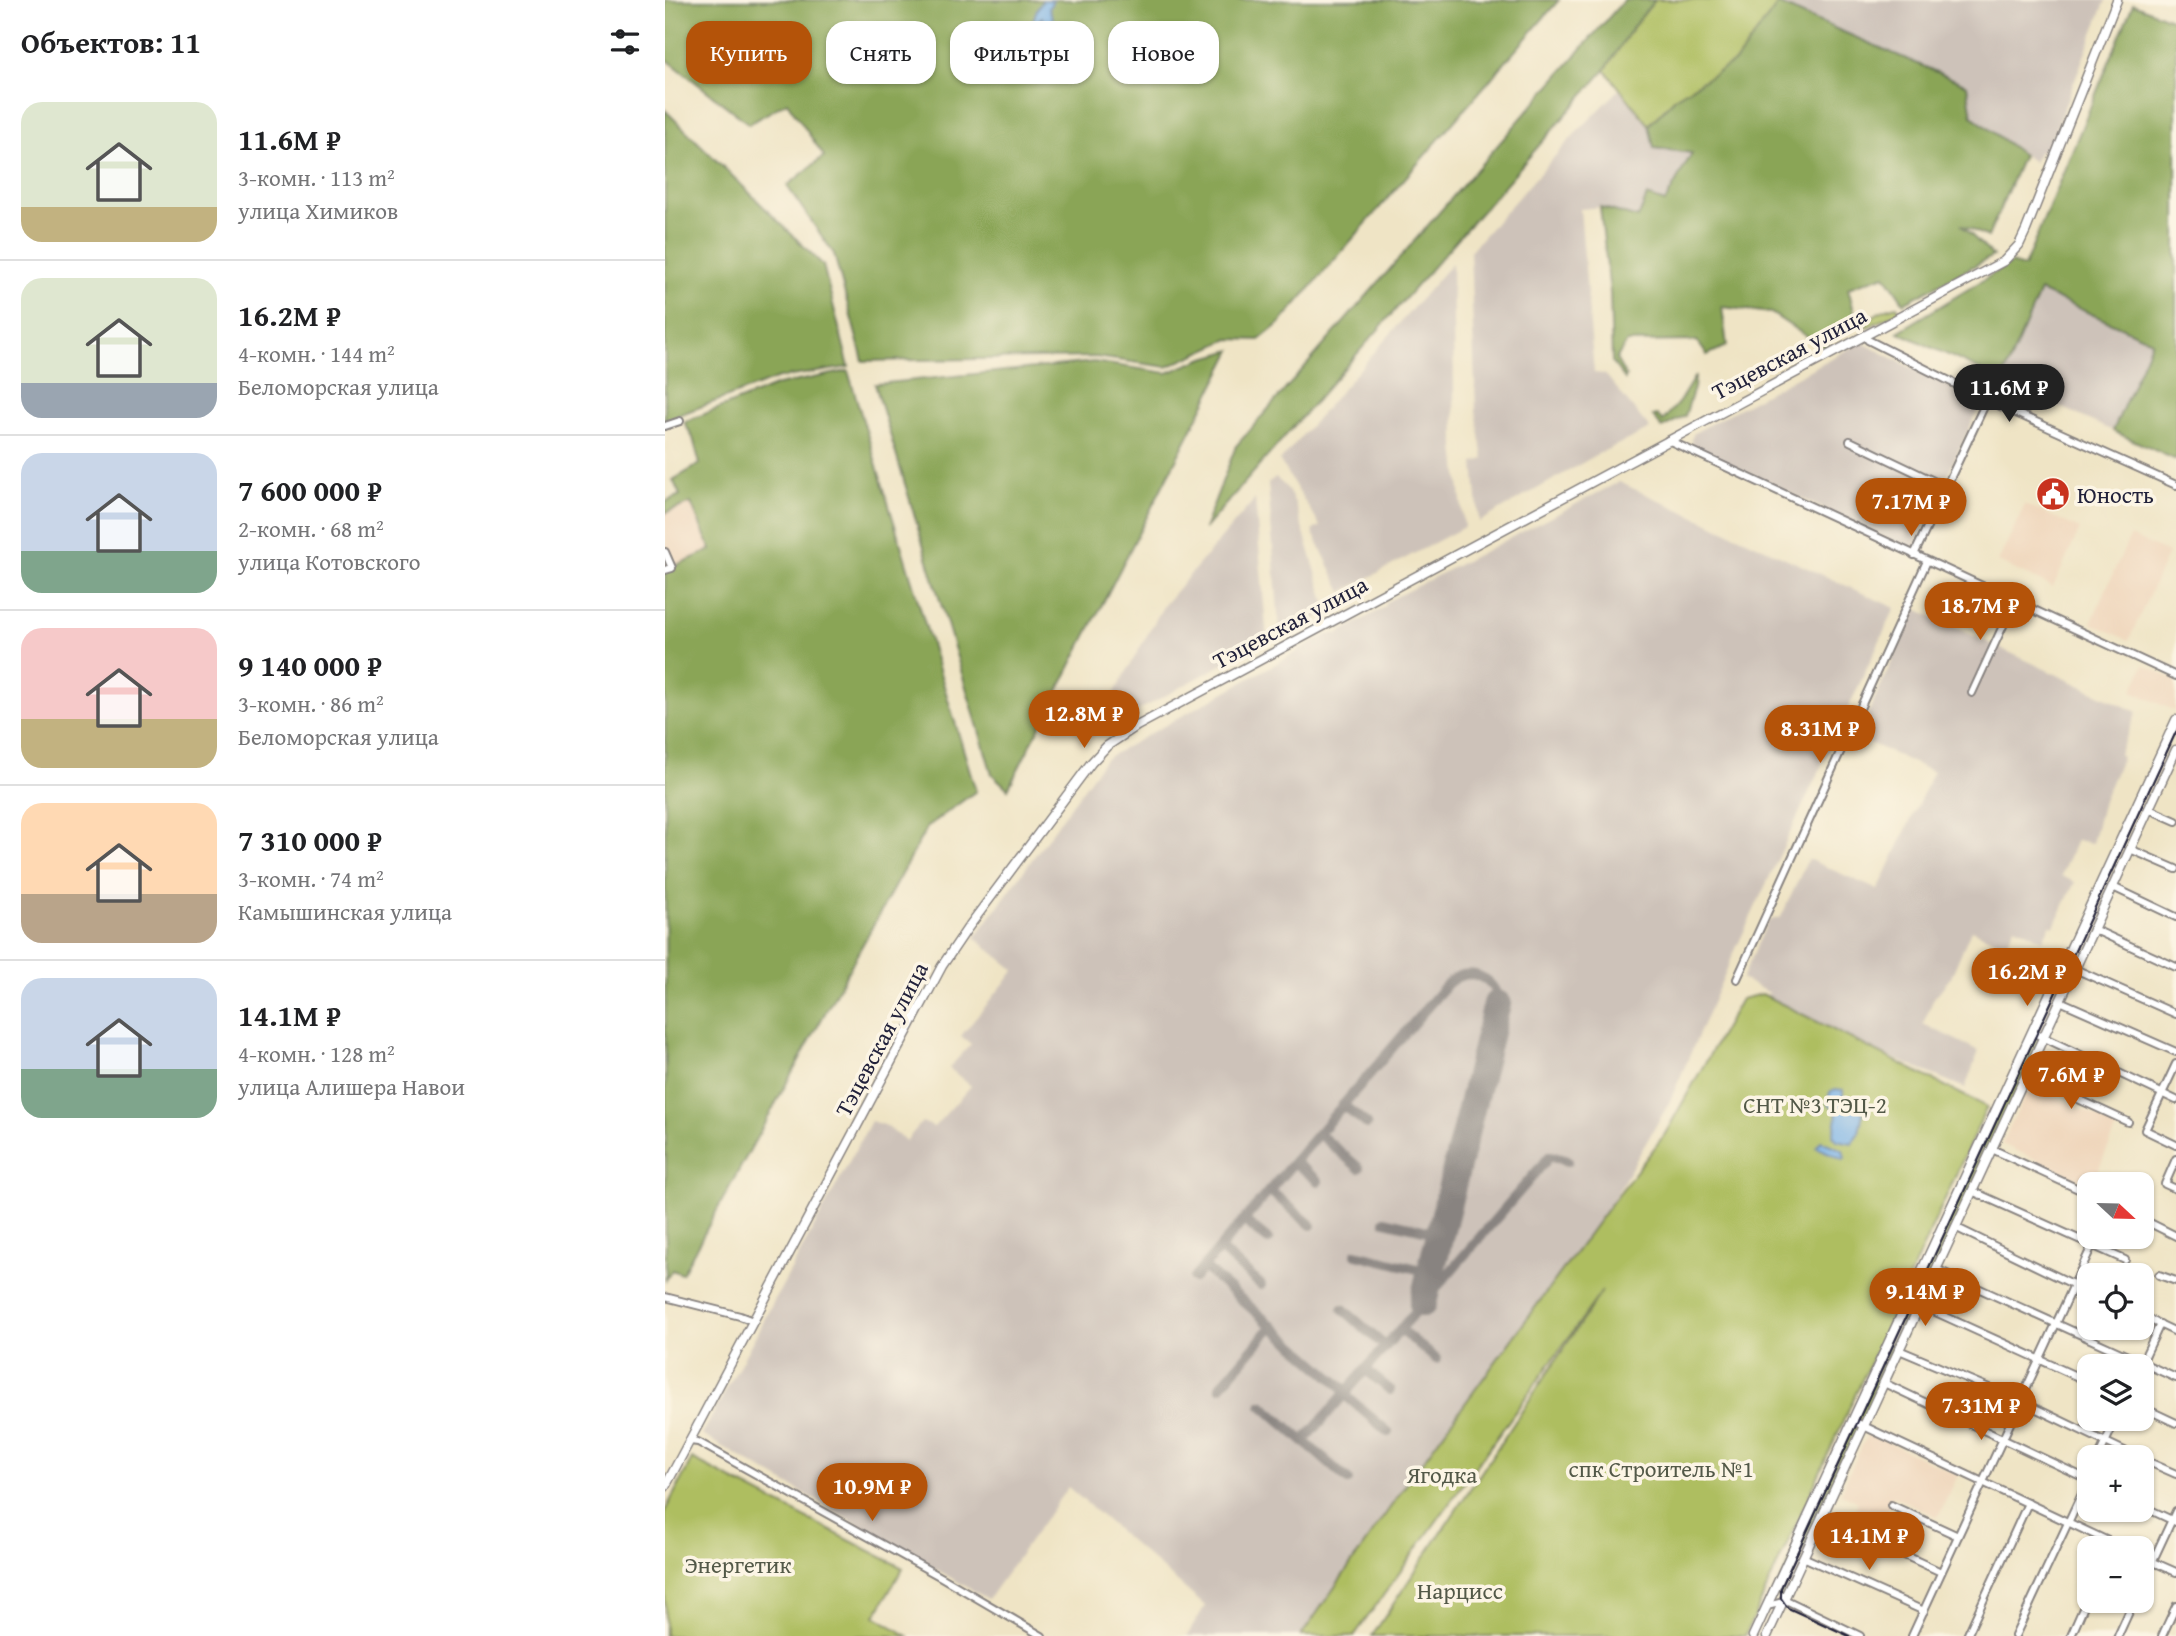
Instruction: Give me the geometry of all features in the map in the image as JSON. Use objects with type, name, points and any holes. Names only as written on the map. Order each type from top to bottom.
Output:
[{"type":"main road","name":"Тэцевская улица","points":[[665,1488],[942,966],[1075,785],[1107,746],[1137,726],[2004,261],[2019,245],[2117,0]]},
{"type":"main road","points":[[1753,1636],[2176,720]]},
{"type":"main road","points":[[1767,1636],[2176,750]]},
{"type":"main road","points":[[2113,855],[2125,861]]},
{"type":"street","points":[[1865,335],[1868,340],[1987,400],[2176,485]]},
{"type":"street","points":[[1914,555],[1987,400]]},
{"type":"street","points":[[665,426],[680,421]]},
{"type":"street","points":[[1668,440],[2176,676]]},
{"type":"street","points":[[1850,441],[1946,487]]},
{"type":"street","points":[[665,552],[668,569]]},
{"type":"street","points":[[1737,979],[1927,561]]},
{"type":"street","points":[[1972,693],[2014,601]]},
{"type":"street","points":[[2167,770],[2176,774]]},
{"type":"street","points":[[2148,809],[2176,821]]},
{"type":"street","points":[[2130,849],[2176,869]]},
{"type":"street","points":[[2113,887],[2176,917]]},
{"type":"street","points":[[2093,929],[2176,967]]},
{"type":"street","points":[[2075,969],[2176,1014]]},
{"type":"street","points":[[2060,1001],[2176,1052]]},
{"type":"street","points":[[2032,1032],[2176,1100]]},
{"type":"street","points":[[2176,1064],[2145,1130],[2176,1145]]},
{"type":"street","points":[[2026,1075],[2128,1122]]},
{"type":"street","points":[[1992,1149],[2077,1188]]},
{"type":"street","points":[[2176,1159],[2165,1184],[2176,1189]]},
{"type":"street","points":[[1972,1191],[2077,1238]]},
{"type":"street","points":[[2154,1225],[2176,1236]]},
{"type":"street","points":[[1955,1227],[2077,1286]]},
{"type":"street","points":[[1912,1636],[2090,1250]]},
{"type":"street","points":[[2103,1250],[2125,1260]]},
{"type":"street","points":[[1936,1269],[2057,1322],[2120,1354]]},
{"type":"street","points":[[2159,1275],[2176,1282]]},
{"type":"street","points":[[665,1297],[740,1315],[753,1321]]},
{"type":"street","points":[[1920,1305],[2077,1376]]},
{"type":"street","points":[[2154,1321],[2176,1332]]},
{"type":"street","points":[[2146,1354],[2160,1324]]},
{"type":"street","points":[[1899,1350],[2020,1401],[2110,1445]]},
{"type":"street","points":[[2154,1370],[2176,1378]]},
{"type":"street","points":[[1884,1382],[2077,1472]]},
{"type":"street","points":[[2154,1413],[2176,1423]]},
{"type":"street","points":[[1853,1421],[1984,1481],[2094,1536]]},
{"type":"street","points":[[2105,1443],[2110,1431]]},
{"type":"street","points":[[690,1441],[698,1442],[917,1563],[1042,1636]]},
{"type":"street","points":[[2154,1464],[2176,1474]]},
{"type":"street","points":[[1967,1636],[2028,1503]]},
{"type":"street","points":[[2015,1636],[2077,1503]]},
{"type":"street","points":[[1891,1505],[1958,1536]]},
{"type":"street","points":[[2154,1560],[2174,1521],[2176,1511]]},
{"type":"street","points":[[2154,1512],[2174,1521]]},
{"type":"street","points":[[1822,1517],[1941,1572]]},
{"type":"street","points":[[1803,1557],[1924,1611]]},
{"type":"street","points":[[2154,1562],[2176,1572]]},
{"type":"street","points":[[1767,1606],[1788,1601],[1860,1636]]},
{"type":"street","points":[[2162,1636],[2176,1606]]},
{"type":"street","points":[[2071,1636],[2081,1613]]},
{"type":"street","points":[[2118,1636],[2129,1613]]},
{"type":"shaded area","points":[[1778,0],[2106,0],[2047,151],[2038,152],[2034,162],[1973,116],[1967,84],[1778,4]]},
{"type":"shaded area","points":[[1621,88],[1649,125],[1654,148],[1693,152],[1664,202],[1638,218],[1600,207],[1580,209],[1594,373],[1605,374],[1650,429],[1598,454],[1479,522],[1474,463],[1484,459],[1476,411],[1470,251],[1574,135]]},
{"type":"shaded area","points":[[1452,263],[1455,447],[1464,527],[1342,592],[1312,531],[1320,526],[1280,461]]},
{"type":"shaded area","points":[[2040,291],[2152,341],[2113,431],[2002,380]]},
{"type":"shaded area","points":[[1861,342],[1981,403],[1912,551],[1694,447],[1691,440],[1694,433]]},
{"type":"shaded area","points":[[1276,478],[1286,487],[1295,503],[1328,612],[1280,638],[1268,483]]},
{"type":"shaded area","points":[[1619,482],[1895,608],[1733,955],[1669,1103],[1610,1205],[1412,1476],[1301,1636],[1187,1636],[1205,1606],[1068,1487],[988,1599],[702,1435],[871,1121],[886,1126],[906,1141],[922,1122],[934,1127],[971,1086],[949,1068],[971,1044],[961,1036],[1015,970],[975,938],[1105,759],[1327,635],[1339,633],[1385,607],[1386,602]]},
{"type":"shaded area","points":[[1255,499],[1267,640],[1090,737],[1164,605]]},
{"type":"shaded area","points":[[691,503],[711,551],[674,566],[665,545],[665,513]]},
{"type":"shaded area","points":[[2025,504],[2080,529],[2053,587],[1998,562]]},
{"type":"shaded area","points":[[2130,536],[2168,553],[2129,640],[2091,623]]},
{"type":"shaded area","points":[[1916,609],[2137,712],[2119,754],[2122,757],[2103,801],[2092,843],[2076,840],[2061,876],[2075,882],[2054,926],[2050,925],[2043,940],[2015,926],[2006,945],[1971,930],[1951,977],[1934,998],[1923,1024],[1979,1051],[1965,1088],[1881,1053],[1766,996],[1769,993],[1742,979],[1768,921],[1781,917],[1808,859],[1878,890],[1933,772],[1857,737]]},
{"type":"shaded area","points":[[2144,665],[2176,680],[2175,711],[2132,691]]},
{"type":"shaded area","points":[[2030,1085],[2118,1126],[2097,1172],[2077,1172],[2077,1179],[2002,1144]]},
{"type":"shaded area","points":[[1868,1433],[1958,1475],[1938,1517],[1893,1496],[1881,1522],[1855,1509],[1858,1502],[1840,1493]]},
{"type":"green space","points":[[665,0],[1559,0],[1280,323],[1259,340],[1229,339],[1167,367],[1096,357],[863,361],[834,254],[787,186],[824,156],[787,102],[749,124],[698,84],[812,84],[812,21],[686,21],[686,74],[665,58]]},
{"type":"green space","points":[[1624,0],[1655,0],[1633,27],[1605,70],[1204,529],[1236,446]]},
{"type":"green space","points":[[1655,0],[1768,0],[1778,4],[1736,61],[1676,97],[1649,125],[1605,70],[1633,27]]},
{"type":"green space","points":[[1778,4],[1967,85],[1972,116],[2023,155],[1988,237],[1961,225],[1993,256],[1904,303],[1885,275],[1848,288],[1855,315],[1824,348],[1771,313],[1722,307],[1727,346],[1707,355],[1697,341],[1627,342],[1616,359],[1626,376],[1625,379],[1612,362],[1610,293],[1600,207],[1638,218],[1647,196],[1665,202],[1692,153],[1654,148],[1649,125],[1676,97],[1736,61]]},
{"type":"green space","points":[[2133,4],[2176,21],[2176,460],[2113,431],[2152,341],[2040,291],[2002,380],[1898,332],[2011,263],[2024,267]]},
{"type":"green space","points":[[665,110],[823,265],[849,367],[779,378],[665,420]]},
{"type":"green space","points":[[1897,306],[1900,311],[1868,327],[1865,326],[1878,313]]},
{"type":"green space","points":[[1232,350],[1008,789],[992,774],[875,384],[1094,362],[1167,373]]},
{"type":"green space","points":[[848,371],[976,791],[927,827],[682,1274],[672,1270],[666,1280],[665,573],[674,566],[711,550],[691,503],[665,513],[665,502],[680,495],[673,480],[700,464],[693,438],[684,422],[778,385]]},
{"type":"green space","points":[[1695,376],[1685,416],[1662,428],[1653,416],[1657,415],[1663,421]]},
{"type":"green space","points":[[1762,994],[1987,1107],[1745,1636],[1372,1636],[1602,1291],[1354,1636],[1301,1636],[1412,1476],[1665,1134],[1741,999]]},
{"type":"green space","points":[[2033,1036],[2041,1039],[1863,1423],[1856,1419]]},
{"type":"green space","points":[[1854,1423],[1861,1427],[1781,1598],[1774,1595]]},
{"type":"green space","name":"Энергетик","points":[[692,1459],[903,1568],[875,1616],[908,1636],[665,1636],[665,1511]]},
{"type":"water","points":[[1043,0],[1053,0],[1049,8],[1054,21],[1043,21],[1042,17],[1038,21],[1033,21]]},
{"type":"water","points":[[1835,1089],[1843,1090],[1843,1096],[1853,1100],[1863,1113],[1859,1132],[1852,1143],[1837,1140],[1833,1135],[1836,1113],[1827,1103],[1830,1092]]},
{"type":"water","points":[[1821,1141],[1843,1150],[1845,1158],[1816,1147]]},
{"type":"taxiway","points":[[1194,1278],[1448,983],[1463,975],[1476,975],[1492,986],[1497,1004]]},
{"type":"taxiway","points":[[1343,1105],[1367,1124]]},
{"type":"taxiway","points":[[1319,1134],[1359,1168]]},
{"type":"taxiway","points":[[1303,1442],[1550,1156],[1568,1161]]},
{"type":"taxiway","points":[[1294,1162],[1318,1181]]},
{"type":"taxiway","points":[[1269,1190],[1311,1225]]},
{"type":"taxiway","points":[[1244,1220],[1268,1240]]},
{"type":"taxiway","points":[[1385,1221],[1440,1234]]},
{"type":"taxiway","points":[[1220,1249],[1261,1285]]},
{"type":"taxiway","points":[[1356,1254],[1430,1272]]},
{"type":"taxiway","points":[[1204,1267],[1348,1392]]},
{"type":"taxiway","points":[[1343,1309],[1385,1346]]},
{"type":"taxiway","points":[[1220,1387],[1272,1326]]},
{"type":"taxiway","points":[[1400,1329],[1436,1359]]},
{"type":"taxiway","points":[[1365,1369],[1390,1390]]},
{"type":"taxiway","points":[[1345,1395],[1388,1432]]},
{"type":"taxiway","points":[[1262,1405],[1348,1480]]},
{"type":"runway","points":[[1423,1303],[1497,1004]]},
{"type":"tram line","points":[[1849,1636],[1788,1608],[1781,1598],[1781,1588],[2176,732]]},
{"type":"place","name":"Юность","points":[[2053,494]]},
{"type":"park label","name":"СНТ №3 ТЭЦ-2","points":[[1815,1104]]},
{"type":"park label","name":"спк Строитель №1","points":[[1661,1468]]},
{"type":"park label","name":"Ягодка","points":[[1442,1474]]},
{"type":"park label","name":"Нарцисс","points":[[1460,1590]]}]
